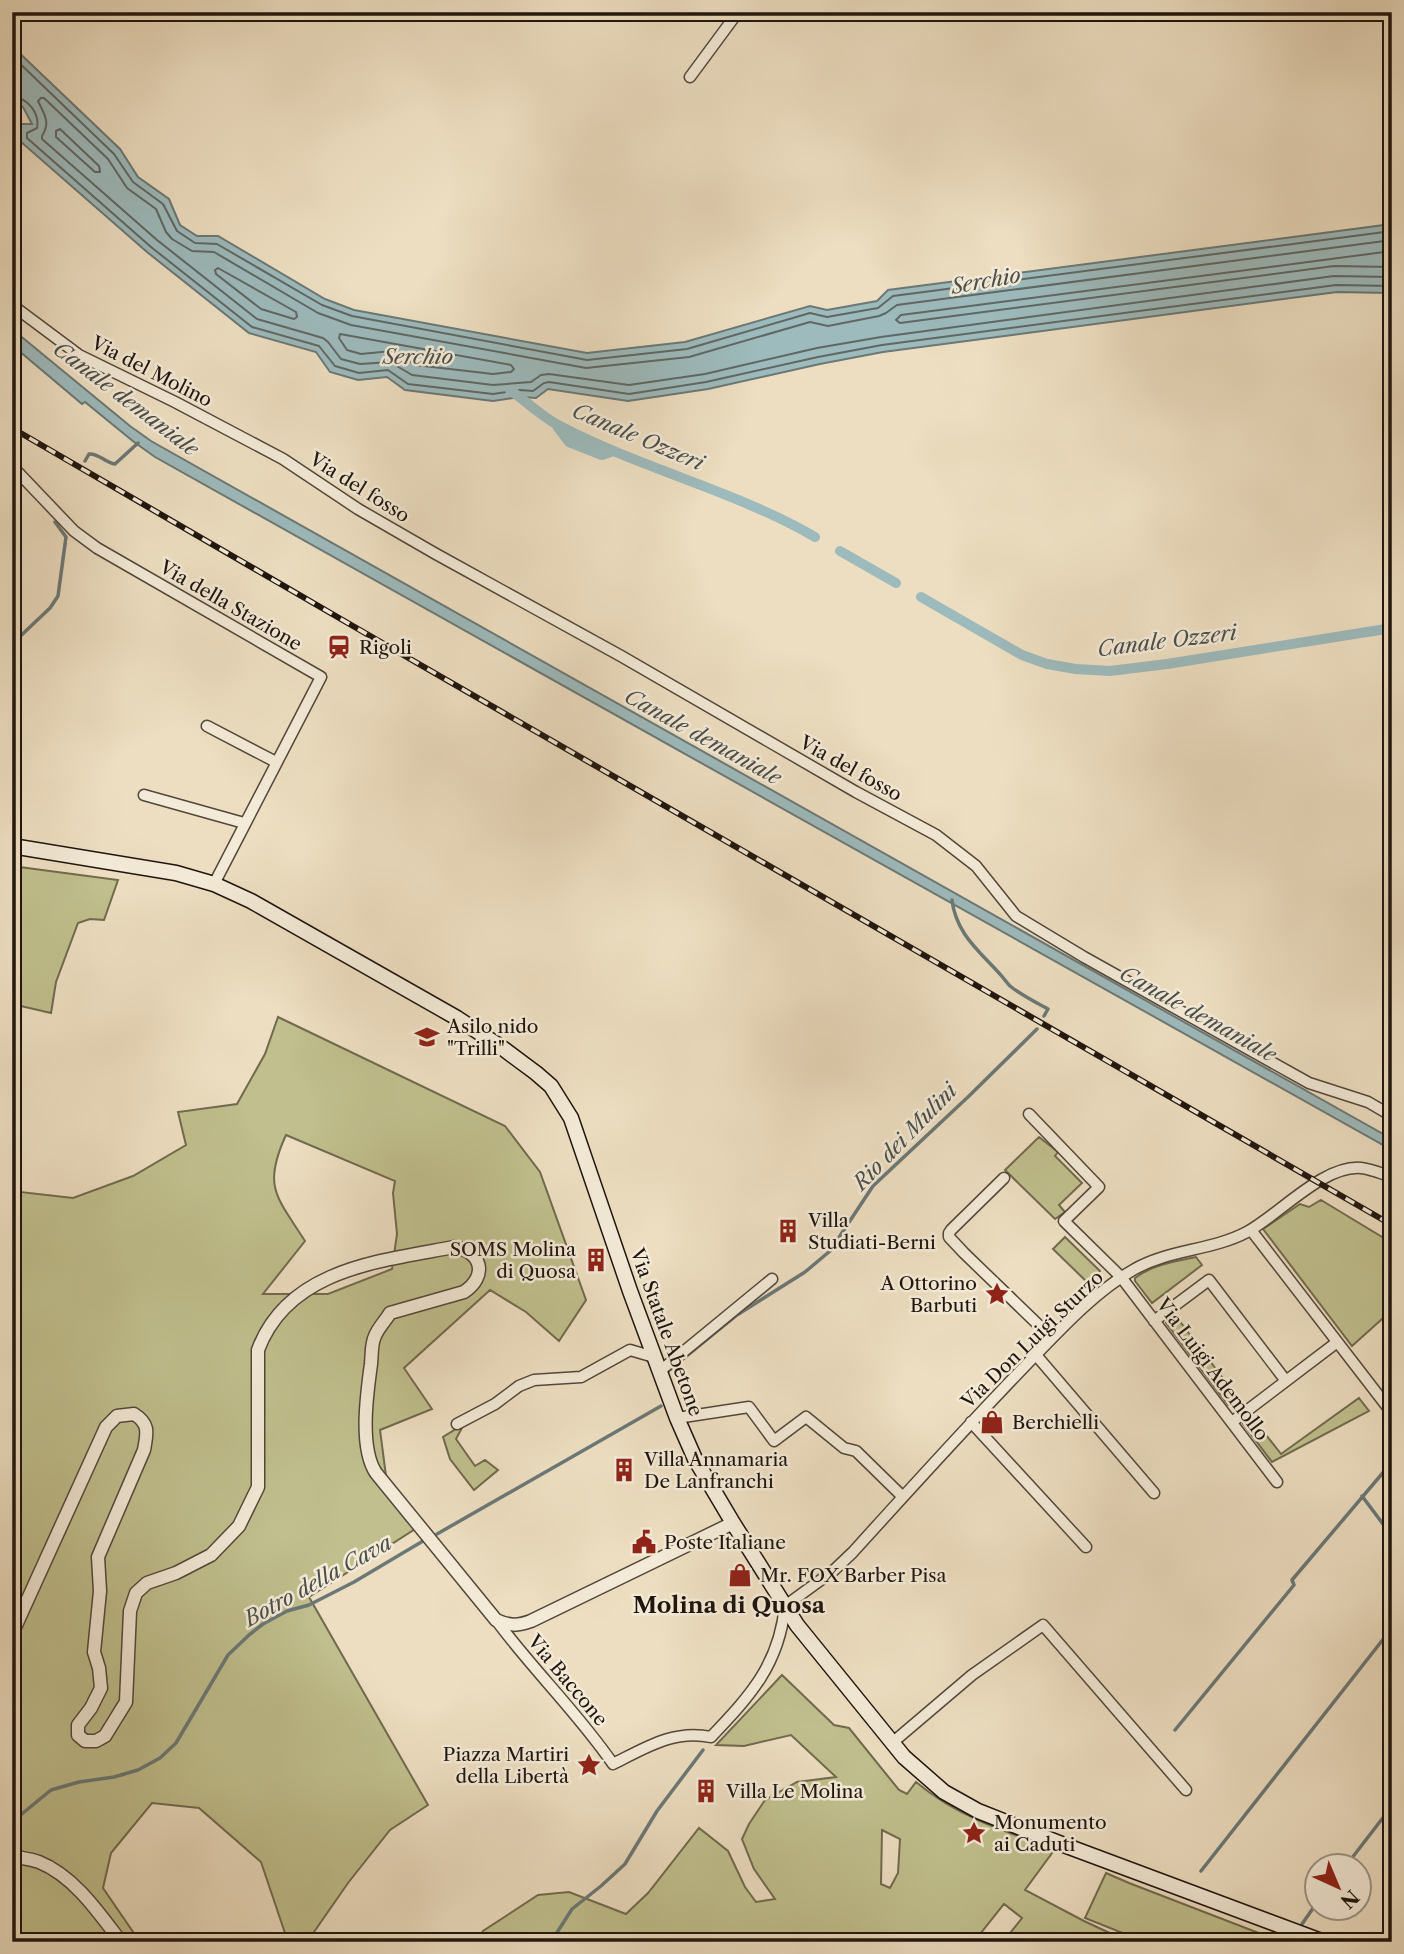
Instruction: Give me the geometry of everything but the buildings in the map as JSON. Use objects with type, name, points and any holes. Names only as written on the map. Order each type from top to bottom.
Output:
[{"type":"main road","name":"Via Statale Abetone","points":[[12,846],[176,873],[214,884],[251,901],[457,1018],[521,1061],[551,1086],[567,1108],[580,1139],[613,1243],[677,1418],[695,1459],[785,1606],[820,1655],[891,1743],[934,1784],[978,1811],[1324,1942]]},
{"type":"street","points":[[690,77],[738,12]]},
{"type":"street","name":"Via del Molino","points":[[12,305],[79,355],[283,459]]},
{"type":"street","name":"Via del fosso","points":[[283,459],[358,509],[436,554],[936,835],[976,866],[1016,916],[1084,957],[1309,1083],[1368,1102],[1392,1116]]},
{"type":"street","name":"Via della Stazione","points":[[12,466],[74,531],[97,548],[321,677],[214,884]]},
{"type":"street","points":[[207,726],[276,762]]},
{"type":"street","points":[[144,795],[244,823]]},
{"type":"street","name":"Via Luigi Ademollo","points":[[1029,1114],[1099,1187],[1064,1222],[1121,1278],[1277,1482]]},
{"type":"street","name":"Via Don Luigi Sturzo","points":[[785,1606],[842,1563],[1052,1338],[1093,1299],[1121,1278],[1142,1265],[1167,1255],[1218,1244],[1251,1230],[1318,1182],[1337,1172],[1360,1168],[1392,1177]]},
{"type":"street","points":[[1004,1178],[949,1235],[964,1253],[1052,1338]]},
{"type":"street","points":[[1251,1230],[1389,1409]]},
{"type":"street","points":[[12,1634],[106,1427],[117,1416],[134,1414],[143,1419],[147,1431],[144,1450],[98,1557],[100,1591],[94,1652],[101,1688],[92,1708],[78,1725],[78,1735],[85,1741],[96,1741],[105,1736],[126,1703],[130,1611],[136,1594],[147,1583],[176,1573],[211,1555],[239,1526],[258,1487],[258,1350],[273,1319],[317,1283],[341,1272],[358,1266],[454,1247],[464,1248],[477,1261],[479,1276],[474,1286],[464,1292],[390,1313],[374,1337],[365,1424],[372,1466],[376,1473],[496,1620],[512,1625],[531,1621],[733,1523]]},
{"type":"street","points":[[457,1424],[495,1404],[519,1386],[534,1380],[581,1377],[630,1350],[657,1364],[772,1279]]},
{"type":"street","points":[[1154,1321],[1209,1280],[1286,1381]]},
{"type":"street","points":[[1232,1422],[1336,1343]]},
{"type":"street","points":[[1036,1355],[1154,1493]]},
{"type":"street","points":[[677,1418],[749,1407],[774,1441],[806,1417],[844,1448],[856,1451],[903,1497]]},
{"type":"street","points":[[971,1422],[1086,1547]]},
{"type":"street","name":"Via Baccone","points":[[496,1620],[613,1764],[664,1739],[687,1734],[711,1737],[745,1701],[773,1658],[783,1629],[785,1606]]},
{"type":"street","points":[[891,1743],[972,1675],[1043,1625],[1186,1790]]},
{"type":"street","points":[[12,1856],[37,1861],[56,1870],[102,1916],[121,1942]]},
{"type":"shaded area","points":[[12,866],[118,880],[104,920],[90,919],[78,923],[56,982],[51,1013],[12,1004]]},
{"type":"shaded area","points":[[278,1017],[505,1126],[540,1172],[586,1300],[559,1341],[526,1312],[490,1290],[404,1368],[432,1409],[380,1430],[386,1476],[423,1524],[309,1597],[428,1805],[390,1830],[348,1883],[307,1942],[288,1942],[261,1862],[199,1808],[152,1803],[111,1853],[103,1888],[140,1942],[12,1942],[12,1191],[73,1198],[133,1176],[186,1145],[178,1112],[237,1104],[265,1054]],"holes":[[[286,1135],[395,1181],[393,1193],[397,1234],[392,1269],[328,1294],[263,1294],[305,1241],[280,1202],[274,1180],[275,1167]]]},
{"type":"shaded area","points":[[1039,1137],[1058,1152],[1055,1156],[1082,1183],[1059,1205],[1065,1212],[1055,1219],[1005,1170]]},
{"type":"shaded area","points":[[1321,1200],[1392,1243],[1392,1310],[1352,1346],[1263,1229],[1300,1204],[1309,1207]]},
{"type":"shaded area","points":[[1065,1237],[1100,1271],[1088,1283],[1053,1249]]},
{"type":"shaded area","points":[[1196,1257],[1202,1265],[1152,1303],[1135,1281],[1135,1278],[1156,1267]]},
{"type":"shaded area","points":[[1175,1315],[1238,1398],[1228,1405],[1166,1323]]},
{"type":"shaded area","points":[[1359,1398],[1369,1411],[1272,1462],[1243,1424],[1252,1417],[1281,1454]]},
{"type":"shaded area","points":[[464,1424],[456,1439],[475,1466],[485,1460],[498,1470],[474,1490],[450,1459],[443,1437]]},
{"type":"shaded area","points":[[782,1675],[834,1725],[849,1728],[899,1790],[907,1794],[916,1782],[964,1814],[1055,1849],[1025,1890],[1129,1942],[1003,1942],[1022,1918],[1004,1904],[977,1938],[981,1942],[477,1942],[483,1931],[538,1895],[569,1892],[626,1914],[648,1893],[699,1828],[728,1851],[745,1887],[756,1902],[775,1899],[754,1869],[742,1839],[749,1824],[765,1800],[797,1782],[836,1777],[791,1735],[744,1746],[716,1745]],"holes":[[[882,1830],[900,1839],[898,1873],[890,1888],[881,1884]]]},
{"type":"shaded area","points":[[1106,1873],[1282,1942],[1145,1942],[1085,1918]]},
{"type":"water","name":"Serchio","points":[[12,46],[120,149],[138,177],[169,199],[180,225],[197,236],[218,236],[325,299],[354,310],[587,353],[685,342],[810,306],[827,310],[877,301],[888,290],[1392,224],[1392,293],[1337,292],[883,352],[708,389],[628,401],[548,389],[536,398],[520,397],[493,401],[405,390],[387,377],[358,380],[330,372],[316,352],[249,333],[147,252],[21,142],[12,124],[32,124],[23,107],[15,103],[12,108]]},
{"type":"water","points":[[12,329],[151,441],[1392,1139],[1392,1150],[155,457],[85,402],[82,404],[12,345]]},
{"type":"waterway","name":"Canale Ozzeri","points":[[510,390],[552,421],[590,441],[752,506],[815,537]]},
{"type":"waterway","points":[[557,426],[569,442],[602,455],[613,451]]},
{"type":"waterway","points":[[85,461],[89,454],[93,454],[115,464],[138,443]]},
{"type":"waterway","points":[[12,644],[50,608],[58,596],[66,537],[55,522]]},
{"type":"waterway","name":"Canale Ozzeri","points":[[840,551],[896,583]]},
{"type":"waterway","name":"Canale Ozzeri","points":[[921,597],[1022,655],[1047,664],[1076,669],[1110,671],[1167,664],[1392,628]]},
{"type":"waterway","name":"Rio dei Mulini","points":[[952,900],[958,922],[969,940],[1010,986],[1048,1009],[1044,1016]]},
{"type":"waterway","name":"Rio dei Mulini","points":[[667,1372],[737,1315],[805,1272],[830,1251],[873,1186],[1037,1029]]},
{"type":"waterway","name":"Botro della Cava","points":[[437,1534],[661,1406]]},
{"type":"waterway","points":[[1175,1730],[1294,1585],[1292,1580],[1392,1462]]},
{"type":"waterway","points":[[1362,1496],[1392,1536]]},
{"type":"waterway","name":"Botro della Cava","points":[[12,1822],[51,1790],[138,1770],[160,1758],[176,1743],[228,1655],[249,1635],[287,1611],[309,1605],[354,1582],[423,1541]]},
{"type":"waterway","points":[[1201,1871],[1392,1628]]},
{"type":"waterway","name":"Rio dei Mulini","points":[[551,1942],[572,1909],[625,1864],[657,1811],[703,1750]]},
{"type":"waterway","points":[[1356,1853],[1392,1806]]},
{"type":"railway","points":[[12,428],[1392,1225]]},
{"type":"place","name":"Rigoli","points":[[339,647]]},
{"type":"place","name":"Asilo nido \"Trilli\"","points":[[427,1037]]},
{"type":"place","name":"Villa Studiati-Berni","points":[[788,1231]]},
{"type":"place","name":"SOMS Molina di Quosa","points":[[596,1260]]},
{"type":"place","name":"A Ottorino Barbuti","points":[[997,1294]]},
{"type":"place","name":"Berchielli","points":[[992,1422]]},
{"type":"place","name":"Villa Annamaria De Lanfranchi","points":[[624,1470]]},
{"type":"place","name":"Poste Italiane","points":[[644,1542]]},
{"type":"place","name":"Mr. FOX Barber Pisa","points":[[740,1575]]},
{"type":"place","name":"Piazza Martiri della Libertà","points":[[589,1765]]},
{"type":"place","name":"Villa Le Molina","points":[[706,1791]]},
{"type":"place","name":"Monumento ai Caduti","points":[[974,1833]]},
{"type":"district","name":"Molina di Quosa","points":[[729,1605]]},
{"type":"water label","name":"Canale demaniale","points":[[126,399]]},
{"type":"water label","name":"Canale demaniale","points":[[703,737]]},
{"type":"water label","name":"Canale demaniale","points":[[1198,1014]]}]
